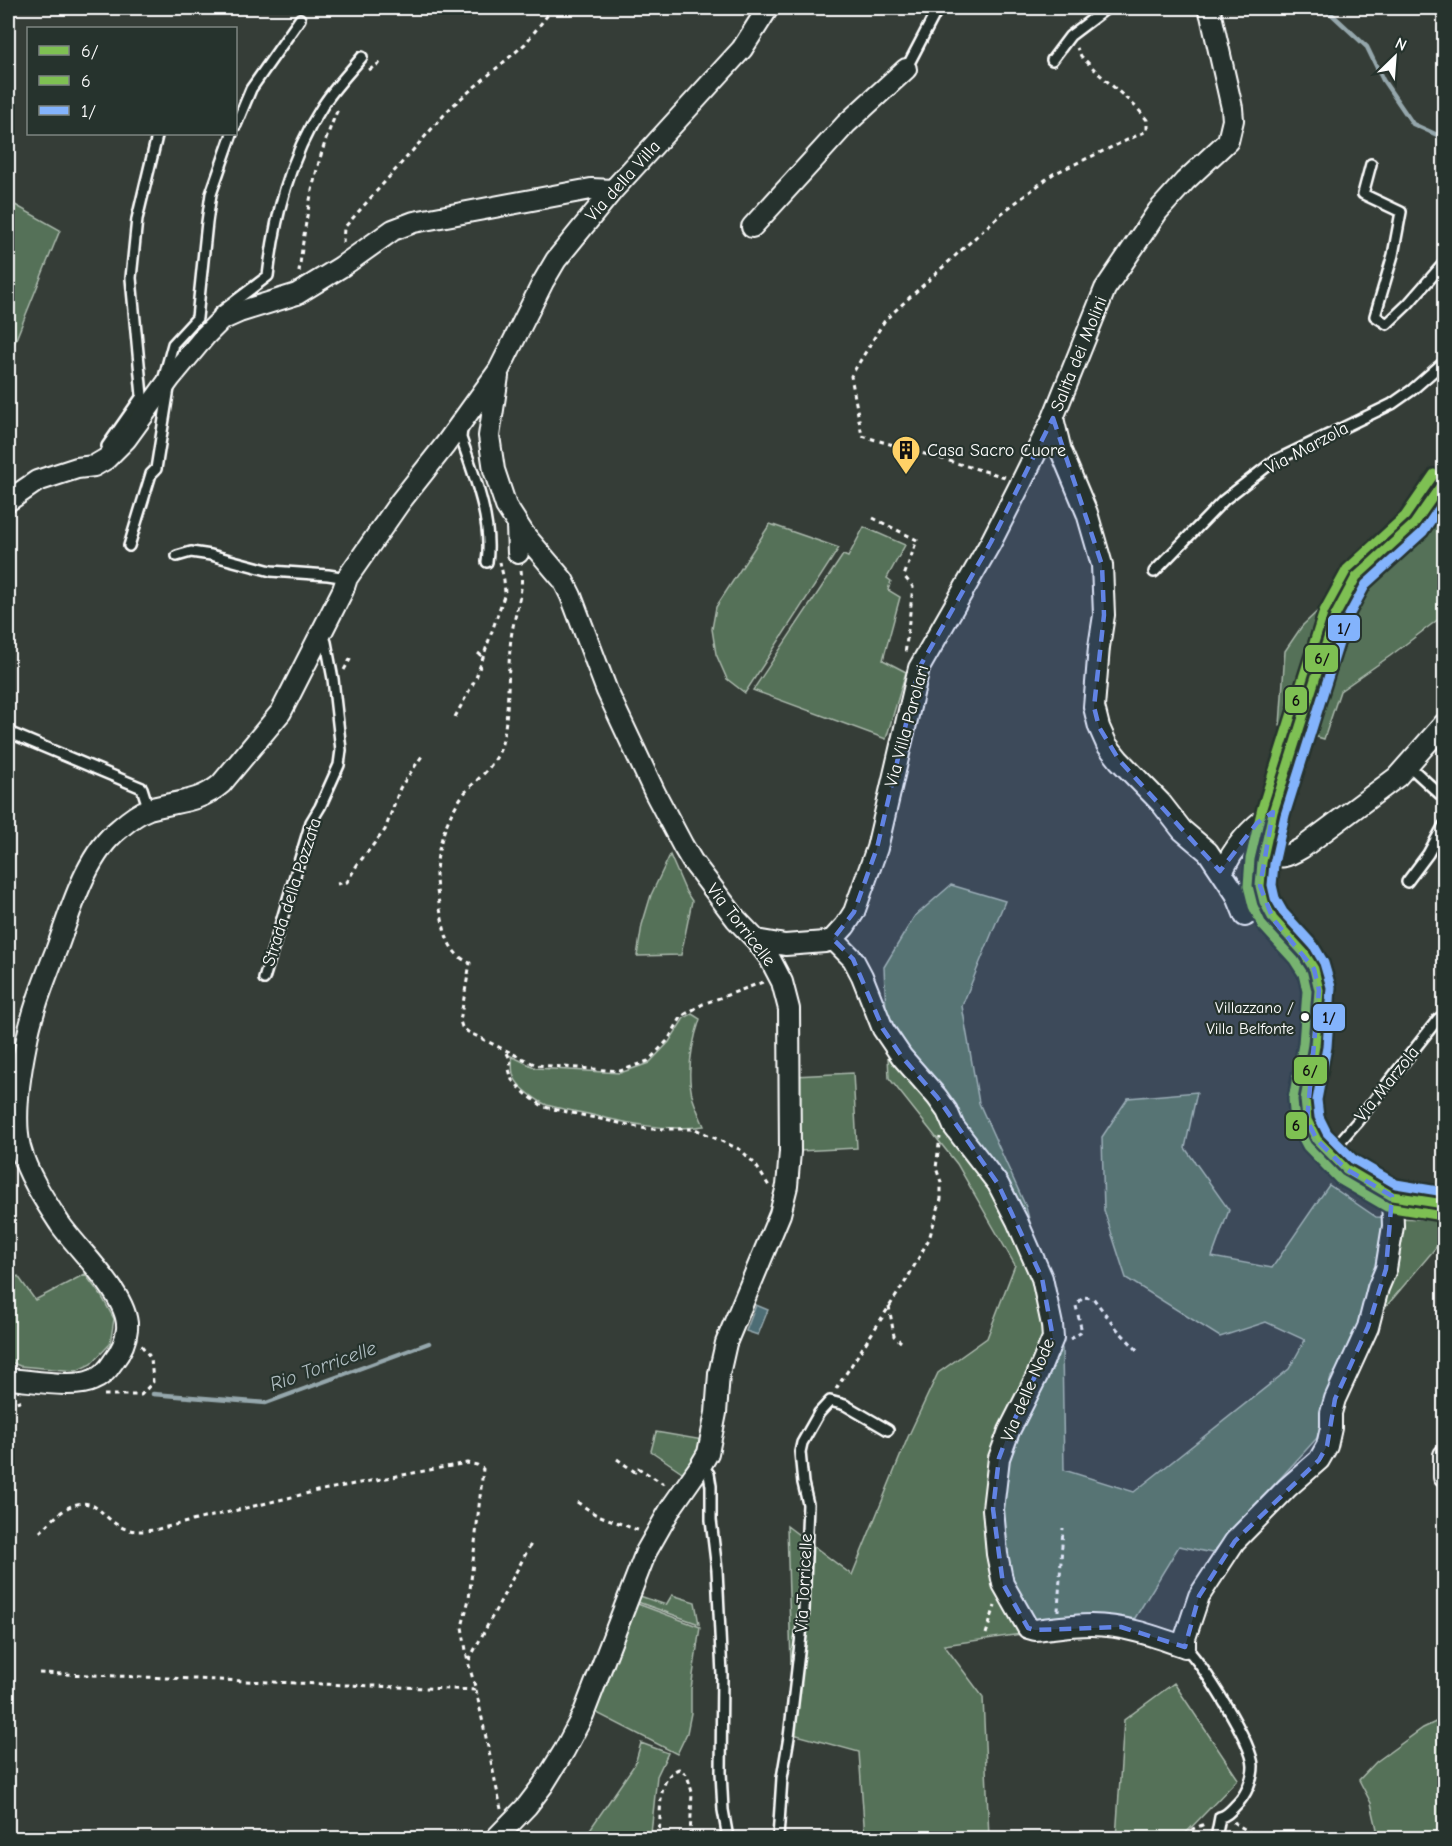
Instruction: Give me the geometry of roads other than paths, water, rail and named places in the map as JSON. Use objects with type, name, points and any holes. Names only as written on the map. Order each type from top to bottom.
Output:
[{"type":"street","name":"Via della Villa","points":[[499,370],[556,260],[613,190],[742,49],[768,8]]},
{"type":"street","name":"Salita dei Molini","points":[[1208,8],[1232,108],[1228,141],[1185,181],[1158,211],[1105,290],[1053,418],[1061,451],[1087,513],[1102,565],[1104,615],[1094,707],[1099,727],[1107,745],[1119,760],[1161,803],[1182,830],[1208,852],[1236,894],[1245,916]]},
{"type":"street","points":[[752,227],[846,124],[906,69]]},
{"type":"street","points":[[8,501],[37,481],[66,471],[87,467],[106,459],[126,439],[166,384],[221,320],[297,294],[341,267],[393,230],[414,222],[591,189],[613,190]]},
{"type":"street","points":[[8,1379],[73,1384],[94,1380],[107,1370],[122,1349],[128,1328],[117,1296],[48,1206],[20,1148],[17,1123],[26,1043],[74,900],[100,850],[117,830],[138,814],[200,798],[211,792],[221,784],[281,712],[347,578],[400,502],[499,370]]},
{"type":"street","name":"Via Torricelle","points":[[498,1838],[543,1785],[584,1715],[636,1578],[655,1536],[701,1465],[711,1441],[719,1374],[726,1343],[780,1214],[787,1186],[789,1162],[789,1009],[785,991],[769,957],[736,919],[683,846],[655,793],[607,691],[563,580],[517,525],[506,506],[490,453],[489,436],[499,370]]},
{"type":"street","name":"Via Villa Parolari","points":[[833,939],[854,912],[877,848],[919,668],[991,542],[1053,418]]},
{"type":"street","points":[[1444,481],[1414,524],[1356,577],[1335,616],[1273,812],[1264,852],[1260,886],[1264,902],[1273,919],[1304,953],[1314,969],[1320,990],[1315,1046],[1305,1099],[1307,1120],[1317,1140],[1346,1169],[1392,1196],[1444,1204]]},
{"type":"street","name":"Via Torricelle","points":[[517,525],[518,553]]},
{"type":"street","points":[[1264,852],[1272,857],[1287,857],[1302,848],[1397,777],[1444,724]]},
{"type":"street","points":[[1222,873],[1236,847],[1257,823],[1273,812]]},
{"type":"street","points":[[756,940],[785,945],[825,942],[833,939]]},
{"type":"street","name":"Via delle Node","points":[[833,939],[853,959],[883,1029],[902,1057],[937,1096],[954,1126],[998,1184],[1042,1278],[1053,1338],[1009,1431],[999,1458],[993,1509],[997,1554],[1003,1584],[1028,1628],[1035,1630],[1090,1624],[1121,1627],[1142,1631],[1185,1647]]},
{"type":"street","points":[[1185,1647],[1185,1638],[1199,1596],[1235,1541],[1287,1488],[1320,1460],[1327,1446],[1335,1399],[1368,1327],[1378,1288],[1386,1269],[1393,1226],[1392,1196]]},
{"type":"street","points":[[1444,1455],[1444,1477]]},
{"type":"lane","points":[[906,69],[938,8]]},
{"type":"lane","points":[[1052,60],[1070,36],[1107,8]]},
{"type":"lane","points":[[237,123],[251,89],[300,20]]},
{"type":"lane","points":[[212,329],[219,313],[268,276],[283,191],[294,161],[322,106],[362,57]]},
{"type":"lane","points":[[129,546],[151,474],[156,469],[173,344],[197,318],[211,194],[232,135]]},
{"type":"lane","points":[[87,467],[109,445],[142,396],[131,278],[139,209],[157,136]]},
{"type":"lane","points":[[1371,164],[1363,194],[1401,212],[1393,255],[1375,316],[1387,324],[1444,263]]},
{"type":"lane","name":"Via Marzola","points":[[1154,572],[1224,500],[1275,461],[1392,404],[1444,362]]},
{"type":"lane","points":[[463,420],[461,438],[483,507],[490,548],[487,562]]},
{"type":"lane","points":[[177,556],[191,552],[271,571],[347,578]]},
{"type":"lane","name":"Strada della Pozzata","points":[[264,979],[311,822],[339,765],[341,750],[333,680],[326,642],[321,633]]},
{"type":"lane","points":[[8,732],[142,788],[149,810]]},
{"type":"lane","points":[[1408,765],[1444,798]]},
{"type":"lane","points":[[1407,882],[1428,854],[1444,825]]},
{"type":"lane","name":"Via Marzola","points":[[1330,1153],[1365,1113],[1438,1019],[1444,1016]]},
{"type":"lane","name":"Via Torricelle","points":[[778,1839],[782,1778],[804,1610],[808,1504],[800,1452],[802,1443],[819,1413],[830,1401],[845,1405],[888,1430]]},
{"type":"lane","points":[[701,1465],[708,1474],[711,1486],[711,1520],[717,1570],[722,1675],[721,1772],[723,1810],[728,1839]]},
{"type":"lane","points":[[1185,1647],[1196,1659],[1230,1711],[1249,1750],[1253,1766],[1249,1785],[1242,1798],[1222,1817],[1216,1839]]},
{"type":"water","points":[[756,1305],[768,1310],[758,1335],[746,1331]]},
{"type":"waterway","points":[[1325,8],[1367,47],[1383,80],[1413,124],[1444,138]]},
{"type":"waterway","name":"Rio Torricelle","points":[[153,1394],[266,1403],[429,1343]]},
{"type":"place","name":"Casa Sacro Cuore","points":[[906,476]]},
{"type":"place","name":"Villazzano / Villa Belfonte","points":[[1305,1017]]}]
